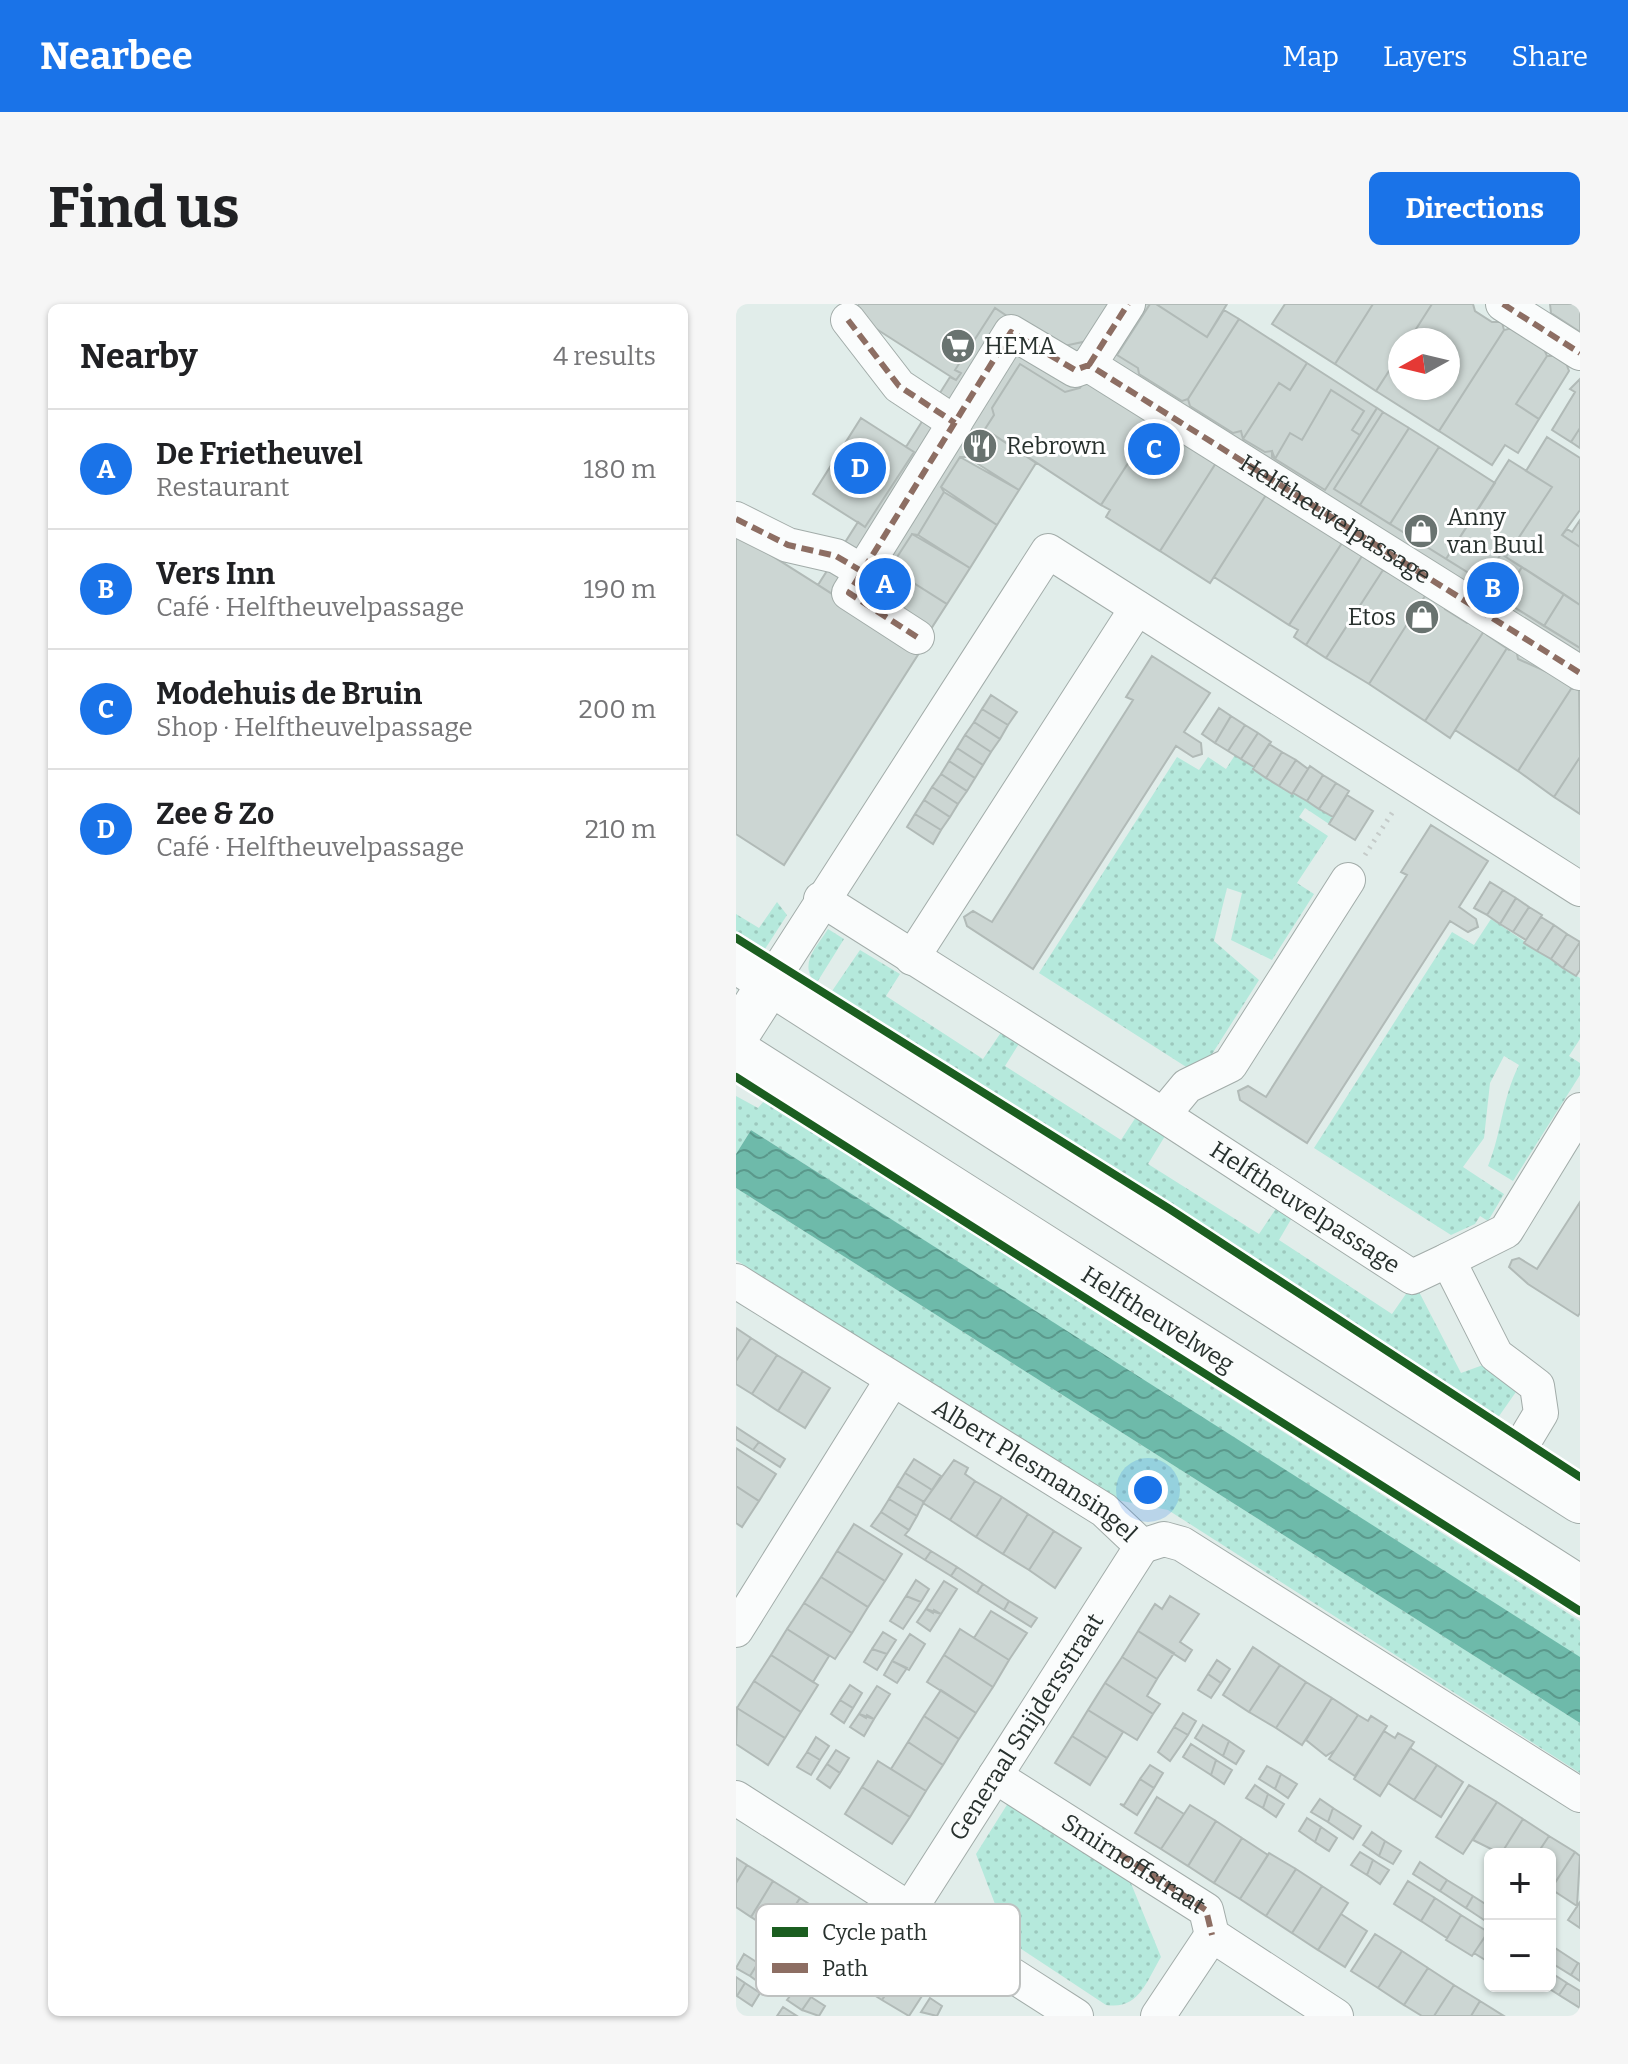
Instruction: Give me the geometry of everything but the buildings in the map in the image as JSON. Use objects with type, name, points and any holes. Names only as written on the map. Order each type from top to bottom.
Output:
[{"type":"main road","points":[[736,1036],[753,972],[1580,1501]]},
{"type":"main road","name":"Helftheuvelweg","points":[[736,1051],[1580,1588]]},
{"type":"street","points":[[1089,365],[1128,304]]},
{"type":"street","points":[[1503,304],[1580,353]]},
{"type":"street","points":[[848,320],[899,386],[955,423]]},
{"type":"street","name":"Helftheuvelpassage","points":[[917,637],[849,593],[1011,332],[1075,370],[1089,365],[1580,673]]},
{"type":"street","points":[[736,519],[788,545],[836,556],[863,572]]},
{"type":"street","points":[[753,972],[821,899],[1048,551],[1580,889]]},
{"type":"street","points":[[912,958],[1137,608]]},
{"type":"street","points":[[1163,1115],[1187,1086],[1230,1065],[1348,880]]},
{"type":"street","name":"Helftheuvelpassage","points":[[821,899],[1412,1277],[1506,1231],[1580,1110]]},
{"type":"street","points":[[1448,1260],[1496,1355],[1537,1386],[1541,1413],[1514,1458]]},
{"type":"street","name":"Albert Plesmansingel","points":[[736,1281],[1104,1510],[1142,1546],[1164,1539],[1182,1544],[1580,1795]]},
{"type":"street","points":[[736,1630],[892,1380]]},
{"type":"street","name":"Generaal Snijdersstraat","points":[[913,1904],[1142,1546]]},
{"type":"street","name":"Smirnoffstraat","points":[[995,1776],[1206,1910],[1212,1935],[1336,2016]]},
{"type":"street","points":[[736,1798],[902,1904]]},
{"type":"street","points":[[1158,2016],[1212,1935]]},
{"type":"street","points":[[1020,1980],[1076,2016]]},
{"type":"path","points":[[1348,880],[1413,782]]},
{"type":"shaded area","points":[[1235,755],[1333,817],[1329,824],[1305,808],[1299,817],[1328,836],[1297,883],[1314,894],[1272,960],[1231,940],[1242,893],[1227,888],[1214,941],[1259,980],[1207,1062],[1191,1070],[1039,973],[1177,757],[1199,770],[1208,757],[1226,769]]},
{"type":"shaded area","points":[[777,902],[787,915],[765,949],[736,931],[736,914],[759,928]]},
{"type":"shaded area","points":[[1491,919],[1580,978],[1580,1039],[1569,1056],[1580,1063],[1580,1075],[1513,1181],[1488,1166],[1519,1065],[1504,1056],[1490,1083],[1484,1138],[1463,1167],[1504,1194],[1488,1221],[1480,1216],[1475,1224],[1451,1235],[1314,1148],[1452,932],[1474,945]]},
{"type":"shaded area","points":[[828,929],[844,939],[816,984],[811,977],[809,963],[814,949]]},
{"type":"shaded area","points":[[860,950],[900,974],[886,996],[983,1059],[1002,1031],[1020,1042],[1005,1066],[1121,1140],[1136,1117],[1165,1136],[1148,1164],[1259,1234],[1277,1207],[1293,1216],[1279,1240],[1392,1314],[1408,1291],[1417,1288],[1461,1373],[1483,1365],[1518,1389],[1497,1419],[830,994]]},
{"type":"shaded area","points":[[736,1096],[758,1108],[764,1101],[1580,1621],[1580,1659],[751,1130],[736,1154]]},
{"type":"shaded area","points":[[736,1188],[1580,1723],[1580,1773],[1168,1510],[1112,1499],[736,1260]]},
{"type":"shaded area","points":[[1010,1800],[1128,1876],[1161,1957],[1134,1999],[1106,2005],[1020,1948],[1020,1904],[995,1904],[976,1854]]},
{"type":"water","points":[[751,1130],[1580,1657],[1580,1723],[736,1188],[736,1154]]},
{"type":"marked path","points":[[1089,365],[1128,304]]},
{"type":"marked path","points":[[1503,304],[1580,353]]},
{"type":"marked path","points":[[848,320],[899,386],[955,423]]},
{"type":"marked path","points":[[917,637],[849,593],[1011,332],[1075,370],[1089,365],[1580,673]]},
{"type":"marked path","points":[[736,519],[788,545],[836,556],[863,572]]},
{"type":"marked path","points":[[1120,1854],[1206,1910],[1212,1935]]},
{"type":"cycle path","points":[[736,938],[1168,1208],[1580,1477]]},
{"type":"cycle path","points":[[736,1077],[1580,1611]]},
{"type":"place","name":"HEMA","points":[[958,346]]},
{"type":"place","name":"Rebrown","points":[[980,446]]},
{"type":"place","name":"Modehuis de Bruin","points":[[1154,449]]},
{"type":"place","name":"Zee & Zo","points":[[860,468]]},
{"type":"place","name":"Anny van Buul","points":[[1421,531]]},
{"type":"place","name":"De Frietheuvel","points":[[885,584]]},
{"type":"place","name":"Vers Inn","points":[[1493,588]]},
{"type":"place","name":"Etos","points":[[1422,617]]}]
